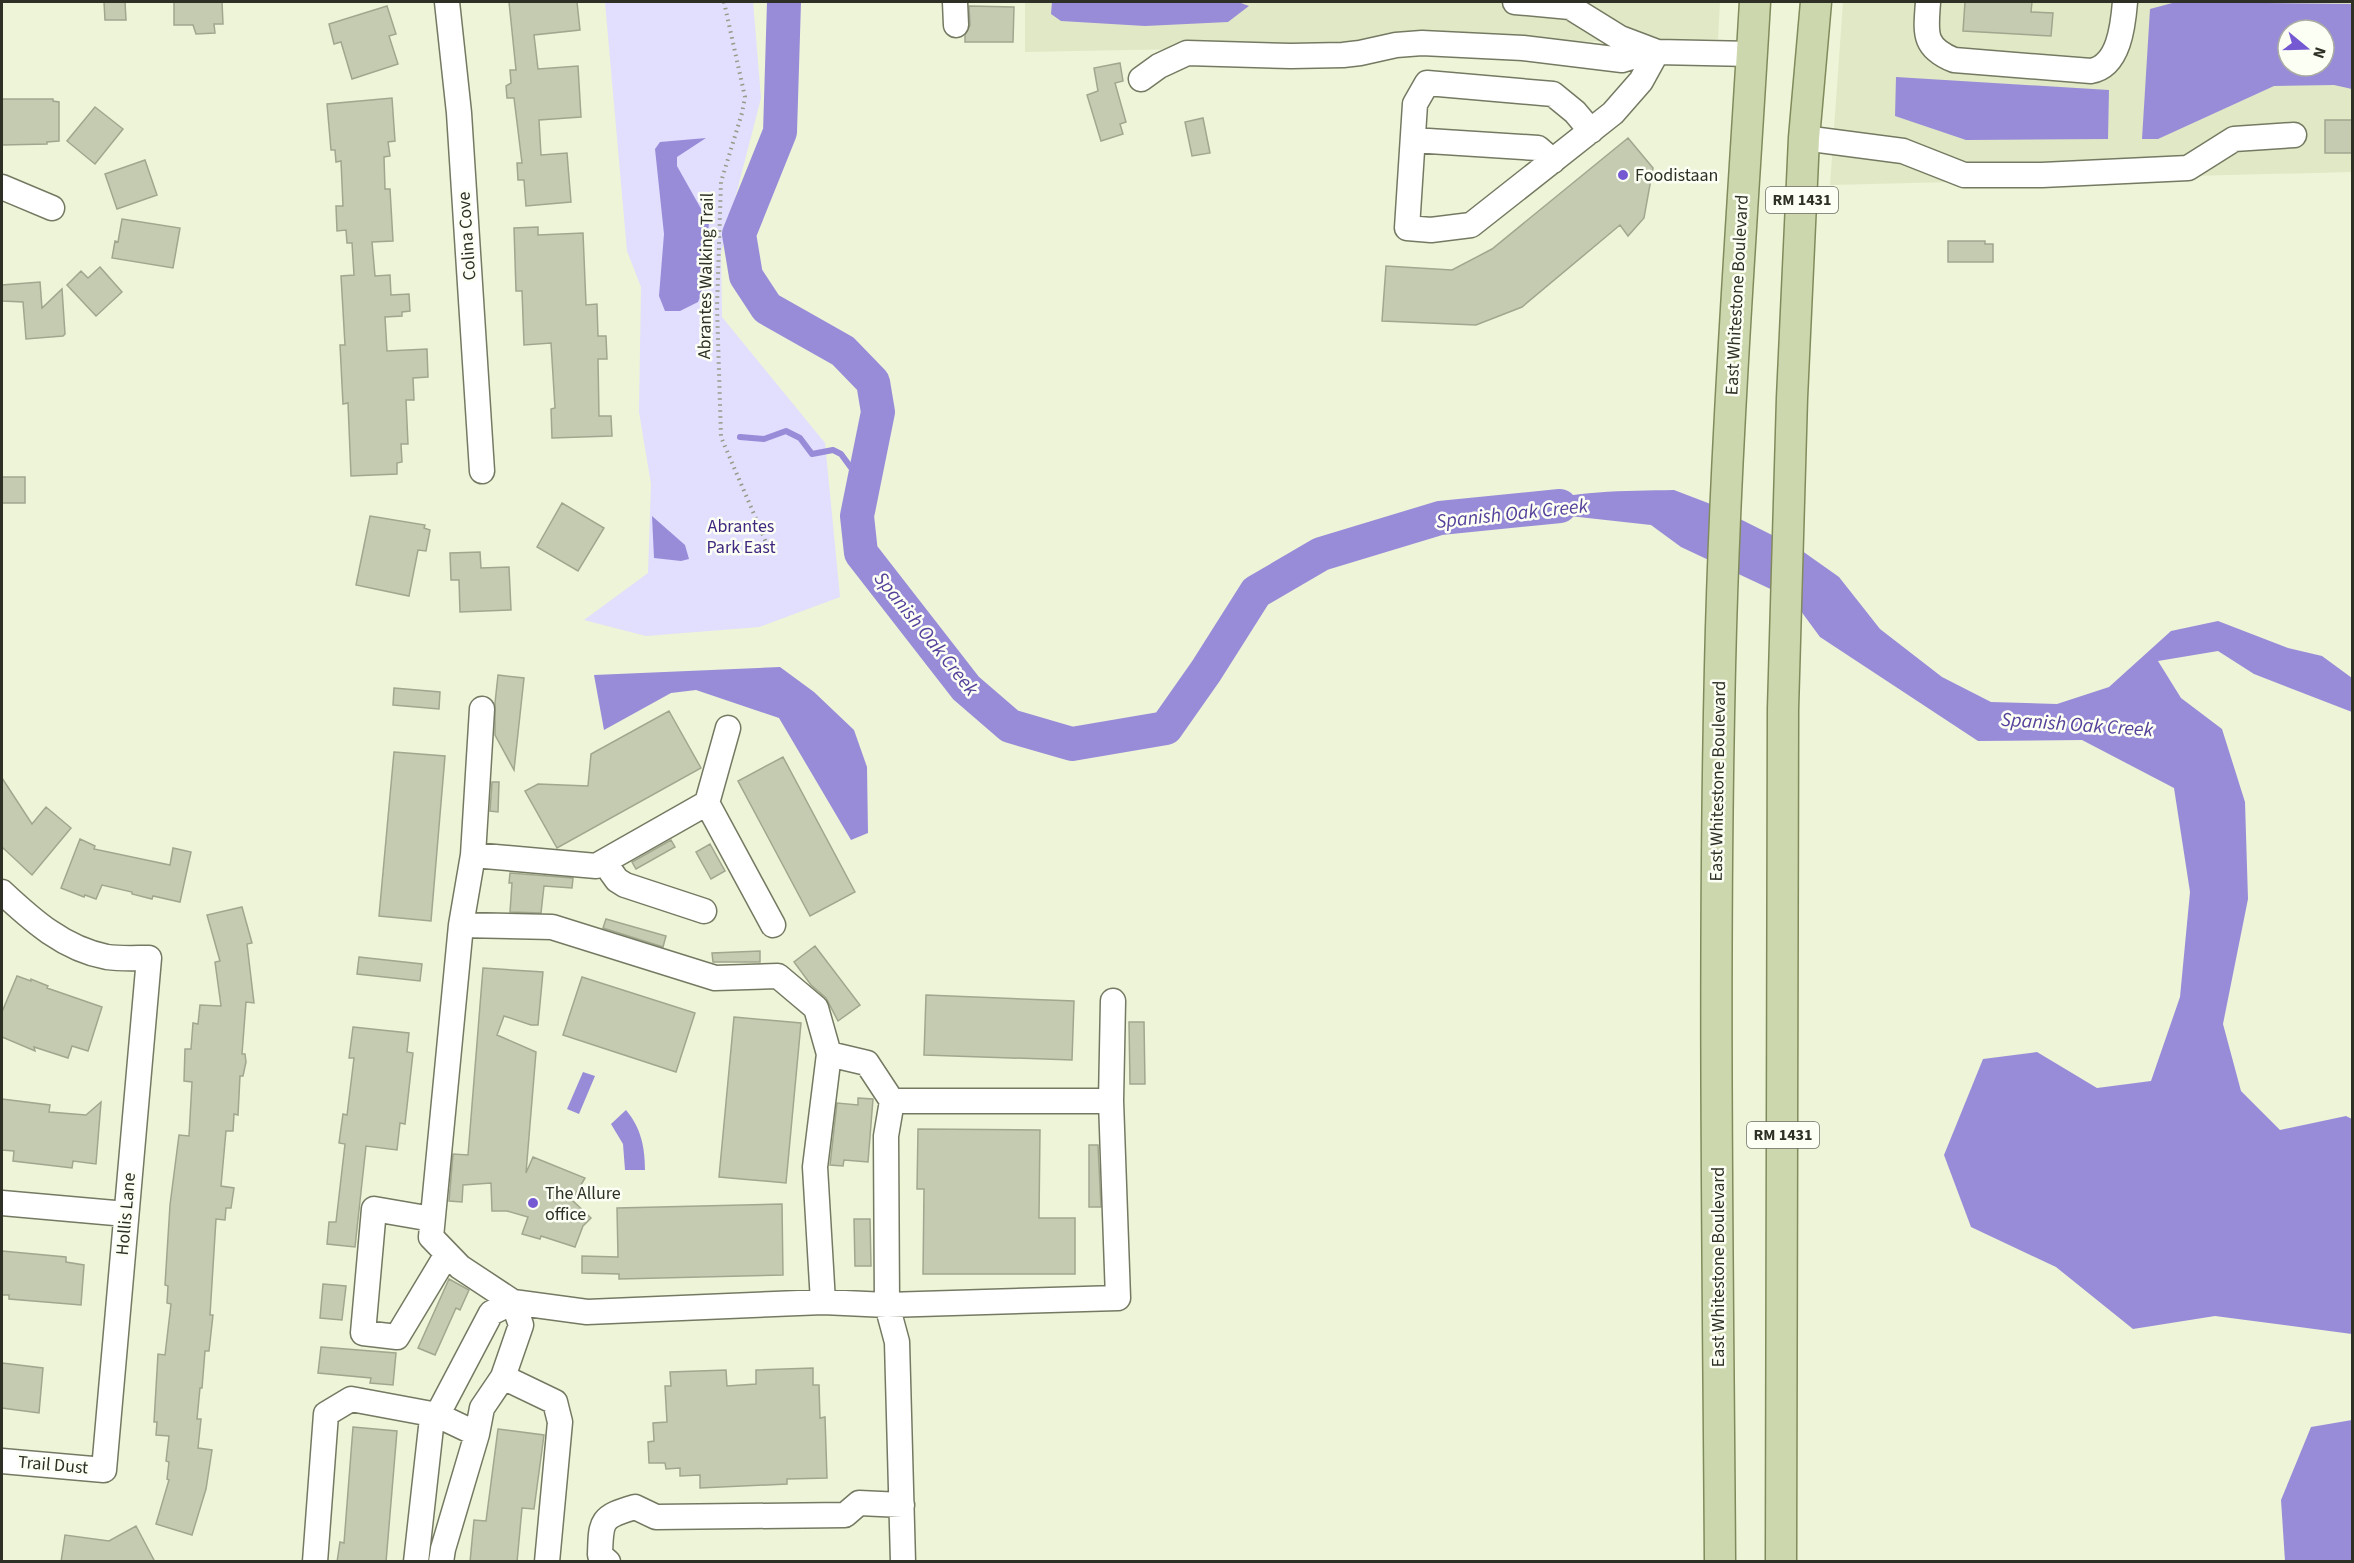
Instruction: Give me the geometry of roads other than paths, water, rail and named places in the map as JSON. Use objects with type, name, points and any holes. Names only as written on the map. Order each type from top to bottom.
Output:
[{"type":"main road","name":"East Whitestone Boulevard","points":[[1720,1562],[1716,928],[1720,666],[1732,356],[1755,2]]},
{"type":"main road","name":"RM 1431","points":[[1781,1562],[1783,709],[1792,398],[1804,138],[1816,2]]},
{"type":"street","name":"Colina Cove","points":[[447,2],[459,113],[482,471]]},
{"type":"street","points":[[1515,2],[1569,7],[1620,38],[1652,50],[1752,54]]},
{"type":"street","points":[[1928,2],[1927,36],[1932,46],[1940,54],[1954,60],[2091,71],[2101,69],[2117,46],[2125,2]]},
{"type":"street","points":[[1141,79],[1177,57],[1197,52],[1247,56],[1343,55],[1396,45],[1422,43],[1523,48],[1622,60],[1652,50]]},
{"type":"street","points":[[1590,131],[1575,112],[1552,94],[1427,83],[1415,104],[1407,228],[1431,230],[1471,225],[1613,113],[1641,81],[1652,50]]},
{"type":"street","points":[[1804,138],[1903,151],[1964,175],[2042,175],[2188,168],[2234,139],[2294,135]]},
{"type":"street","points":[[1413,140],[1538,148],[1553,161]]},
{"type":"street","points":[[2,187],[52,208]]},
{"type":"street","points":[[482,709],[473,855],[461,925],[431,1237],[460,1267],[513,1302],[598,1312],[822,1302],[887,1305],[1118,1298],[1111,1101],[1113,1001]]},
{"type":"street","points":[[728,728],[707,803],[773,925]]},
{"type":"street","points":[[473,855],[597,866],[707,803]]},
{"type":"street","points":[[604,862],[621,884],[704,911]]},
{"type":"street","name":"Hollis Lane","points":[[2,892],[38,926],[69,944],[107,957],[149,958],[104,1470]]},
{"type":"street","points":[[461,925],[552,927],[715,978],[778,976],[816,1008],[829,1054],[815,1167],[822,1302]]},
{"type":"street","points":[[829,1054],[867,1063],[892,1101],[886,1136],[887,1305],[897,1342],[903,1562]]},
{"type":"street","points":[[892,1101],[1111,1101]]},
{"type":"street","points":[[2,1203],[126,1214]]},
{"type":"street","points":[[432,1219],[374,1209],[363,1333],[396,1337],[447,1254]]},
{"type":"street","points":[[441,1562],[477,1434],[482,1408],[502,1377],[521,1326],[513,1302]]},
{"type":"street","points":[[416,1562],[431,1427],[491,1313],[513,1302]]},
{"type":"street","points":[[502,1377],[555,1402],[560,1422],[547,1562]]},
{"type":"street","points":[[315,1562],[326,1414],[351,1399],[437,1415],[477,1434]]},
{"type":"street","name":"Trail Dust","points":[[2,1461],[104,1470]]},
{"type":"street","points":[[608,1562],[600,1555],[601,1527],[611,1514],[635,1507],[656,1517],[846,1515],[859,1503],[902,1504]]},
{"type":"water","points":[[1052,2],[1238,2],[1249,6],[1228,22],[1145,26],[1061,21],[1051,14]]},
{"type":"water","points":[[2176,2],[2352,4],[2352,89],[2334,85],[2274,86],[2158,139],[2142,139],[2150,9]]},
{"type":"water","points":[[1896,77],[2109,90],[2108,139],[1966,140],[1895,116]]},
{"type":"water","points":[[706,138],[677,157],[677,166],[709,223],[703,289],[698,302],[680,311],[665,311],[659,296],[664,234],[655,149],[660,142]]},
{"type":"water","points":[[1674,490],[1708,503],[1798,548],[1839,577],[1880,629],[1942,677],[1991,702],[2057,704],[2109,687],[2171,631],[2218,621],[2288,648],[2322,656],[2352,678],[2352,712],[2254,674],[2218,651],[2158,661],[2181,698],[2222,729],[2245,802],[2248,899],[2223,1024],[2241,1091],[2280,1130],[2346,1116],[2352,1119],[2352,1334],[2215,1316],[2133,1329],[2056,1267],[1971,1227],[1944,1155],[1983,1059],[2037,1052],[2097,1088],[2151,1081],[2180,997],[2190,892],[2174,788],[2082,740],[1978,741],[1820,637],[1792,599],[1681,547],[1651,525],[1514,510],[1533,503],[1573,495],[1613,491]]},
{"type":"water","points":[[652,516],[685,545],[689,559],[681,561],[654,558]]},
{"type":"water","points":[[780,667],[814,692],[854,730],[867,767],[868,833],[851,840],[779,718],[696,690],[671,693],[604,730],[594,675]]},
{"type":"water","points":[[583,1072],[595,1076],[579,1114],[567,1109]]},
{"type":"water","points":[[626,1110],[641,1138],[645,1170],[625,1170],[623,1144],[611,1124]]},
{"type":"water","points":[[2352,1420],[2352,1561],[2285,1561],[2281,1500],[2311,1427]]},
{"type":"waterway","name":"Spanish Oak Creek","points":[[784,2],[780,132],[739,234],[746,276],[767,308],[843,351],[873,382],[878,412],[857,516],[861,553],[966,688],[1010,726],[1072,744],[1166,728],[1206,671],[1256,592],[1321,554],[1440,518],[1560,506]]},
{"type":"waterway","points":[[740,437],[764,439],[786,431],[800,438],[812,454],[833,450],[841,454],[863,484]]},
{"type":"place","name":"Foodistaan","points":[[1623,175]]},
{"type":"place","name":"The Allure office","points":[[533,1203]]},
{"type":"park label","name":"Abrantes Park East","points":[[741,536]]}]
